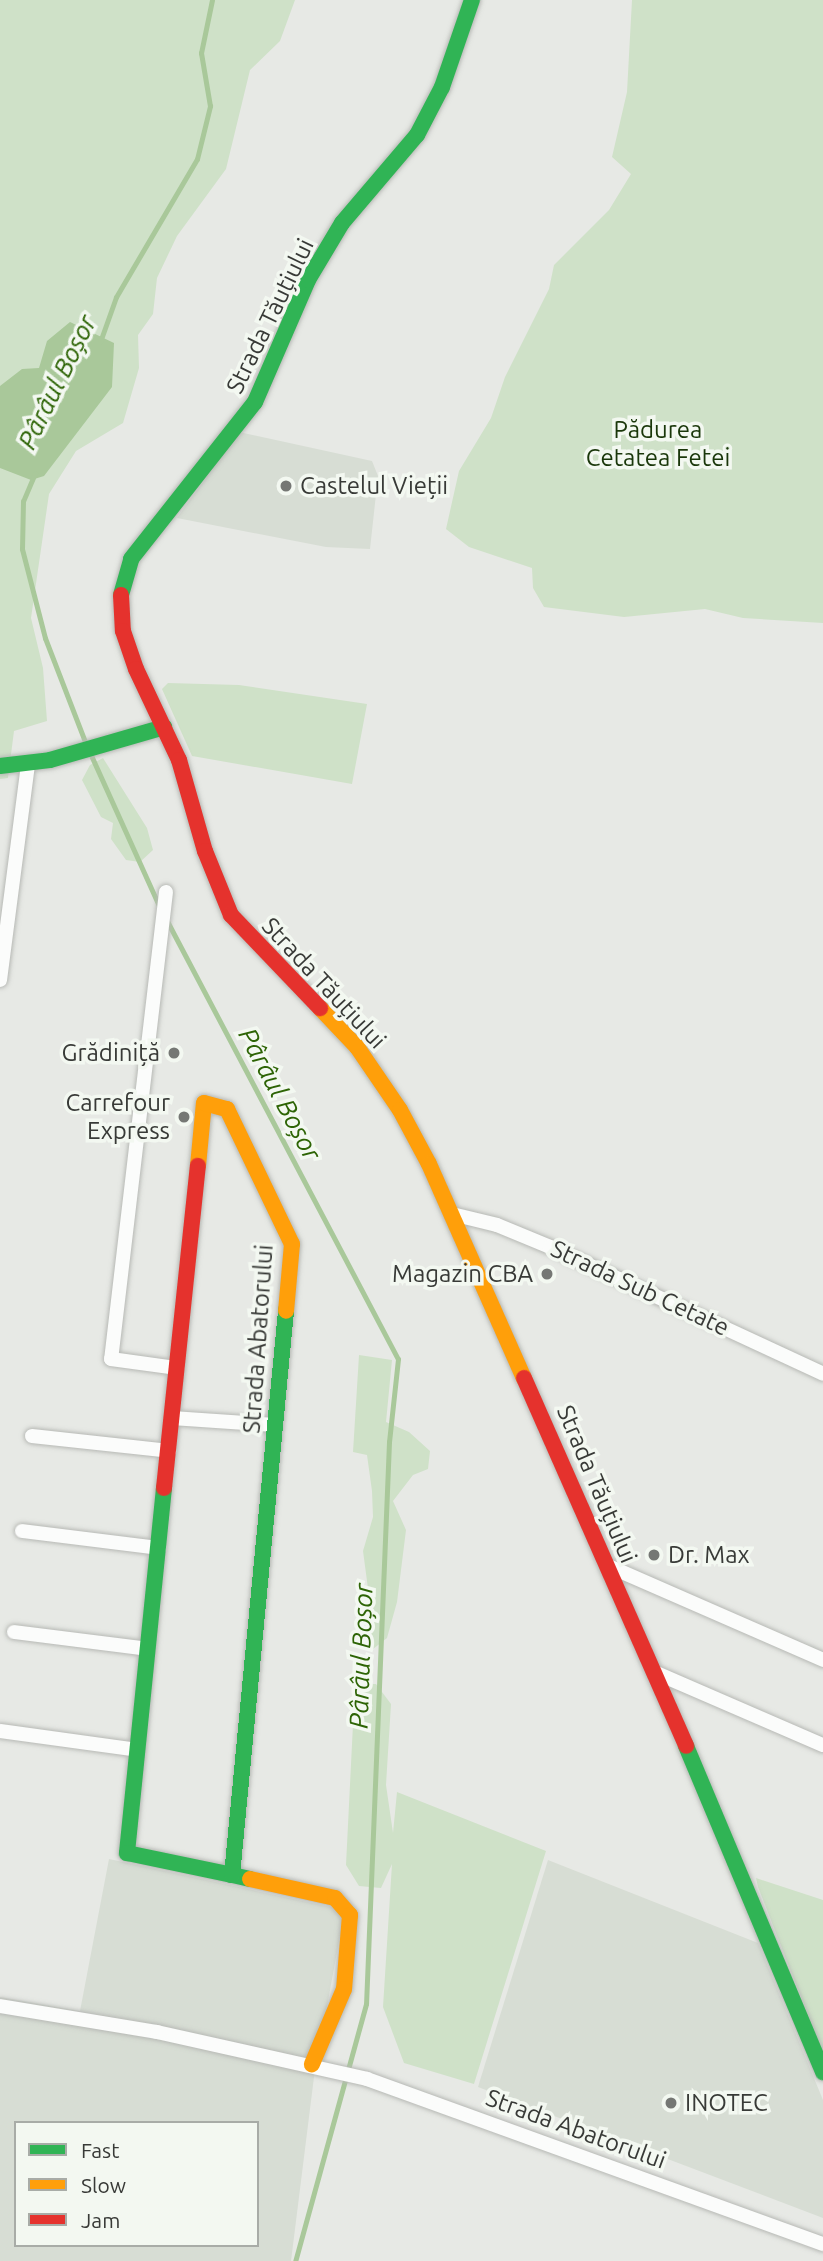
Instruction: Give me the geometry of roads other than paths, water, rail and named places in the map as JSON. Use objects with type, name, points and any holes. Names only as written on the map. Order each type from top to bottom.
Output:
[{"type":"main road","name":"Strada Tăuțiului","points":[[472,0],[442,87],[417,135],[342,223],[308,280],[255,402],[142,543],[124,573],[121,613],[129,653],[172,744],[205,851],[232,915],[274,964],[318,1003],[378,1074],[452,1214],[654,1672],[823,2072]]},
{"type":"main road","points":[[0,766],[29,764],[164,727]]},
{"type":"main road","points":[[140,734],[158,736],[172,744]]},
{"type":"main road","name":"Strada Abatorului","points":[[232,1875],[292,1244],[227,1109],[204,1103],[127,1853],[335,1898],[350,1915],[344,1989],[312,2064]]},
{"type":"street","points":[[0,980],[29,764]]},
{"type":"street","points":[[166,892],[111,1359],[177,1368]]},
{"type":"street","name":"Strada Sub Cetate","points":[[452,1214],[497,1224],[823,1374]]},
{"type":"street","points":[[172,1418],[275,1425]]},
{"type":"street","points":[[32,1436],[169,1451]]},
{"type":"street","points":[[22,1531],[159,1548]]},
{"type":"street","points":[[605,1565],[823,1660]]},
{"type":"street","points":[[14,1632],[148,1649]]},
{"type":"street","points":[[654,1672],[823,1745]]},
{"type":"street","points":[[0,1731],[138,1750]]},
{"type":"street","name":"Strada Abatorului","points":[[0,2006],[312,2064],[367,2079],[823,2244]]},
{"type":"water","points":[[70,322],[114,343],[112,387],[44,476],[31,480],[0,468],[0,386],[22,369],[39,368],[47,341]]},
{"type":"waterway","name":"Pârâul Boșor","points":[[100,342],[116,297],[197,159],[210,106],[201,53],[212,0]]},
{"type":"waterway","name":"Pârâul Boșor","points":[[35,473],[23,501],[22,549],[45,638],[86,744]]},
{"type":"waterway","name":"Pârâul Boșor","points":[[90,753],[161,910]]},
{"type":"waterway","name":"Pârâul Boșor","points":[[167,921],[398,1359],[389,1442],[366,2004],[295,2261]]},
{"type":"place","name":"Castelul Vieții","points":[[286,486]]},
{"type":"place","name":"Grădiniță","points":[[174,1053]]},
{"type":"place","name":"Carrefour Express","points":[[184,1117]]},
{"type":"place","name":"Magazin CBA","points":[[547,1274]]},
{"type":"place","name":"Dr. Max","points":[[654,1555]]},
{"type":"place","name":"INOTEC","points":[[671,2103]]},
{"type":"park label","name":"Pădurea Cetatea Fetei","points":[[658,444]]}]
